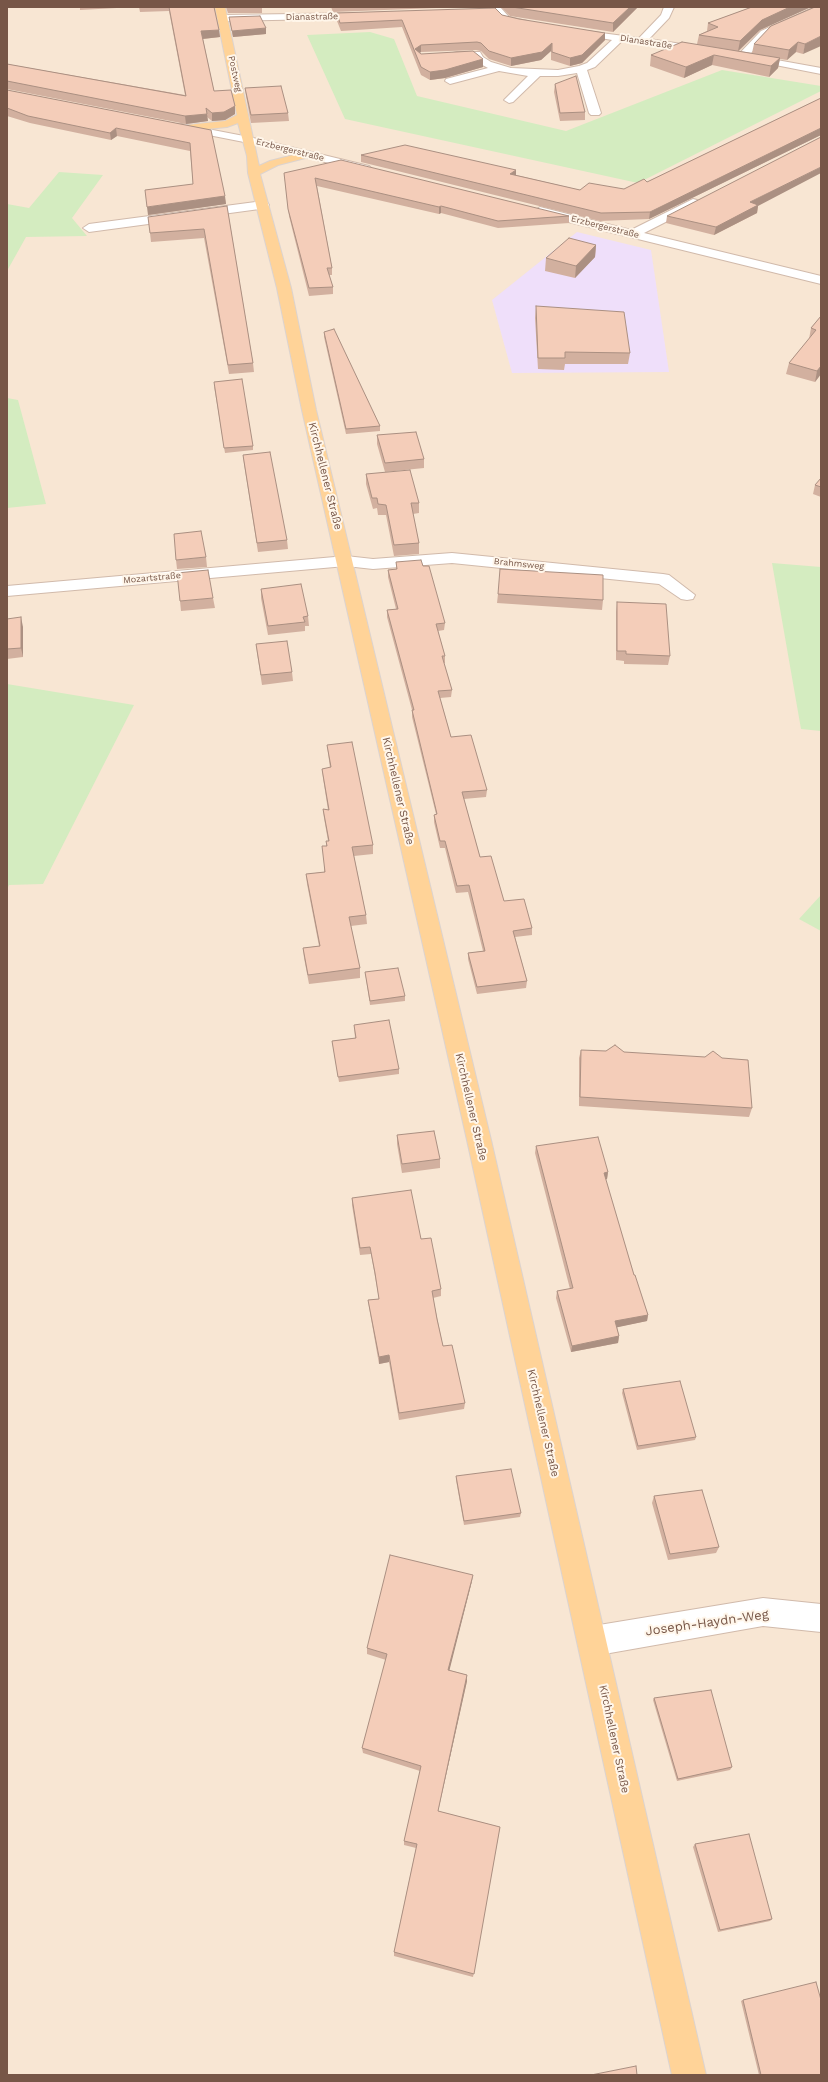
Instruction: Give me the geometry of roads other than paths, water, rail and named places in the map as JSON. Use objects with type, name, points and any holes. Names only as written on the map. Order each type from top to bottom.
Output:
[{"type":"main road","name":"Postweg","points":[[220,7],[242,115],[249,140]]},
{"type":"main road","points":[[187,128],[227,124],[235,122],[242,115]]},
{"type":"main road","name":"Kirchhellener Straße","points":[[249,140],[253,156],[254,173],[284,288],[307,403],[346,561],[592,1641],[689,2075]]},
{"type":"main road","points":[[254,173],[274,163],[309,154]]},
{"type":"street","points":[[641,41],[666,16],[670,7]]},
{"type":"street","points":[[821,8],[765,33],[738,56],[821,71]]},
{"type":"street","points":[[483,12],[496,9],[506,19],[532,24]]},
{"type":"street","name":"Dianastraße","points":[[223,18],[376,16]]},
{"type":"street","name":"Dianastraße","points":[[567,30],[711,52]]},
{"type":"street","points":[[444,55],[476,54],[484,62],[498,68],[537,73],[581,69],[597,60],[620,38]]},
{"type":"street","points":[[450,81],[498,68]]},
{"type":"street","points":[[581,69],[595,113]]},
{"type":"street","points":[[509,100],[537,73]]},
{"type":"street","name":"Erzbergerstraße","points":[[174,125],[249,140],[376,171]]},
{"type":"street","points":[[632,234],[704,198]]},
{"type":"street","points":[[89,228],[263,205]]},
{"type":"street","name":"Erzbergerstraße","points":[[528,208],[821,280]]},
{"type":"street","name":"Brahmsweg","points":[[346,561],[373,564],[439,559],[470,559],[663,579],[687,595]]},
{"type":"street","name":"Mozartstraße","points":[[7,591],[346,561]]},
{"type":"street","name":"Joseph-Haydn-Weg","points":[[592,1641],[763,1612],[821,1618]]}]
